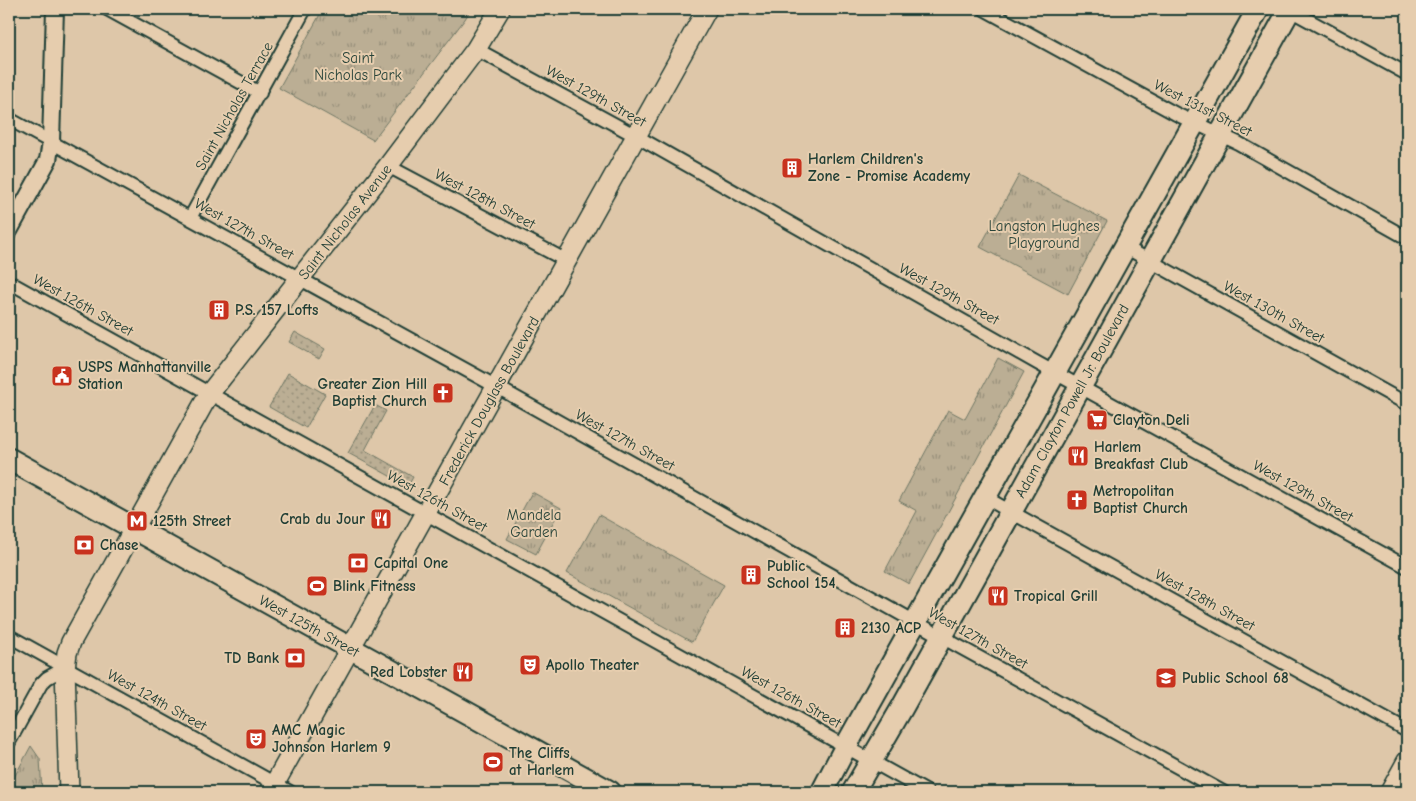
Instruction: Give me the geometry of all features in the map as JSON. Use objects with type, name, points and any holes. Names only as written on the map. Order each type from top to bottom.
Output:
[{"type":"main road","name":"Saint Nicholas Avenue","points":[[70,792],[65,668],[70,646],[209,394],[388,166],[476,49],[500,9]]},
{"type":"main road","name":"Frederick Douglass Boulevard","points":[[278,789],[350,648],[707,9]]},
{"type":"main road","name":"Adam Clayton Powell Jr. Boulevard","points":[[822,792],[1258,9]]},
{"type":"main road","name":"Adam Clayton Powell Jr. Boulevard","points":[[853,792],[902,708],[1289,9]]},
{"type":"main road","name":"West 125th Street","points":[[9,460],[610,792]]},
{"type":"main road","points":[[1390,792],[1407,761]]},
{"type":"street","points":[[9,231],[48,160],[51,142],[55,9]]},
{"type":"street","points":[[106,9],[260,93]]},
{"type":"street","name":"Saint Nicholas Terrace","points":[[190,218],[306,9]]},
{"type":"street","name":"West 131st Street","points":[[984,9],[1194,122],[1238,143],[1407,238]]},
{"type":"street","points":[[1289,9],[1407,74]]},
{"type":"street","name":"West 129th Street","points":[[476,49],[636,136],[1056,373],[1407,567]]},
{"type":"street","name":"West 127th Street","points":[[9,119],[497,386],[1223,792]]},
{"type":"street","name":"West 128th Street","points":[[388,166],[567,261]]},
{"type":"street","name":"West 130th Street","points":[[1125,247],[1407,404]]},
{"type":"street","name":"West 126th Street","points":[[9,282],[928,792]]},
{"type":"street","name":"West 128th Street","points":[[986,498],[1407,731]]},
{"type":"street","name":"West 124th Street","points":[[9,636],[278,789]]},
{"type":"street","points":[[9,742],[41,684],[47,678],[65,668]]},
{"type":"green space","name":"Saint Nicholas Park","points":[[323,9],[471,9],[373,140],[279,88]]},
{"type":"green space","name":"Langston Hughes Playground","points":[[1019,175],[1107,221],[1068,294],[980,247]]},
{"type":"green space","points":[[295,332],[325,349],[319,359],[289,342]]},
{"type":"green space","points":[[998,358],[1024,372],[909,584],[885,571],[917,511],[899,501],[948,410],[965,419]]},
{"type":"green space","points":[[288,373],[325,394],[306,428],[269,407]]},
{"type":"green space","points":[[375,405],[386,411],[365,450],[413,477],[408,486],[348,453]]},
{"type":"green space","name":"Mandela Garden","points":[[532,492],[561,508],[536,554],[507,539]]},
{"type":"green space","points":[[599,515],[724,585],[692,642],[567,573]]},
{"type":"green space","points":[[31,746],[40,759],[42,792],[28,792],[11,783]]},
{"type":"place","name":"Harlem Children's Zone - Promise Academy","points":[[792,168]]},
{"type":"place","name":"P.S. 157 Lofts","points":[[219,310]]},
{"type":"place","name":"USPS Manhattanville Station","points":[[62,376]]},
{"type":"place","name":"Greater Zion Hill Baptist Church","points":[[443,393]]},
{"type":"place","name":"Clayton Deli","points":[[1097,420]]},
{"type":"place","name":"Harlem Breakfast Club","points":[[1078,456]]},
{"type":"place","name":"Metropolitan Baptist Church","points":[[1077,500]]},
{"type":"place","name":"Crab du Jour","points":[[381,519]]},
{"type":"place","name":"125th Street","points":[[137,521]]},
{"type":"place","name":"Chase","points":[[84,545]]},
{"type":"place","name":"Capital One","points":[[358,563]]},
{"type":"place","name":"Public School 154","points":[[751,575]]},
{"type":"place","name":"Blink Fitness","points":[[317,586]]},
{"type":"place","name":"Tropical Grill","points":[[998,596]]},
{"type":"place","name":"2130 ACP","points":[[845,628]]},
{"type":"place","name":"TD Bank","points":[[295,658]]},
{"type":"place","name":"Apollo Theater","points":[[530,665]]},
{"type":"place","name":"Red Lobster","points":[[463,672]]},
{"type":"place","name":"Public School 68","points":[[1166,678]]},
{"type":"place","name":"AMC Magic Johnson Harlem 9","points":[[256,739]]},
{"type":"place","name":"The Cliffs at Harlem","points":[[493,762]]}]
